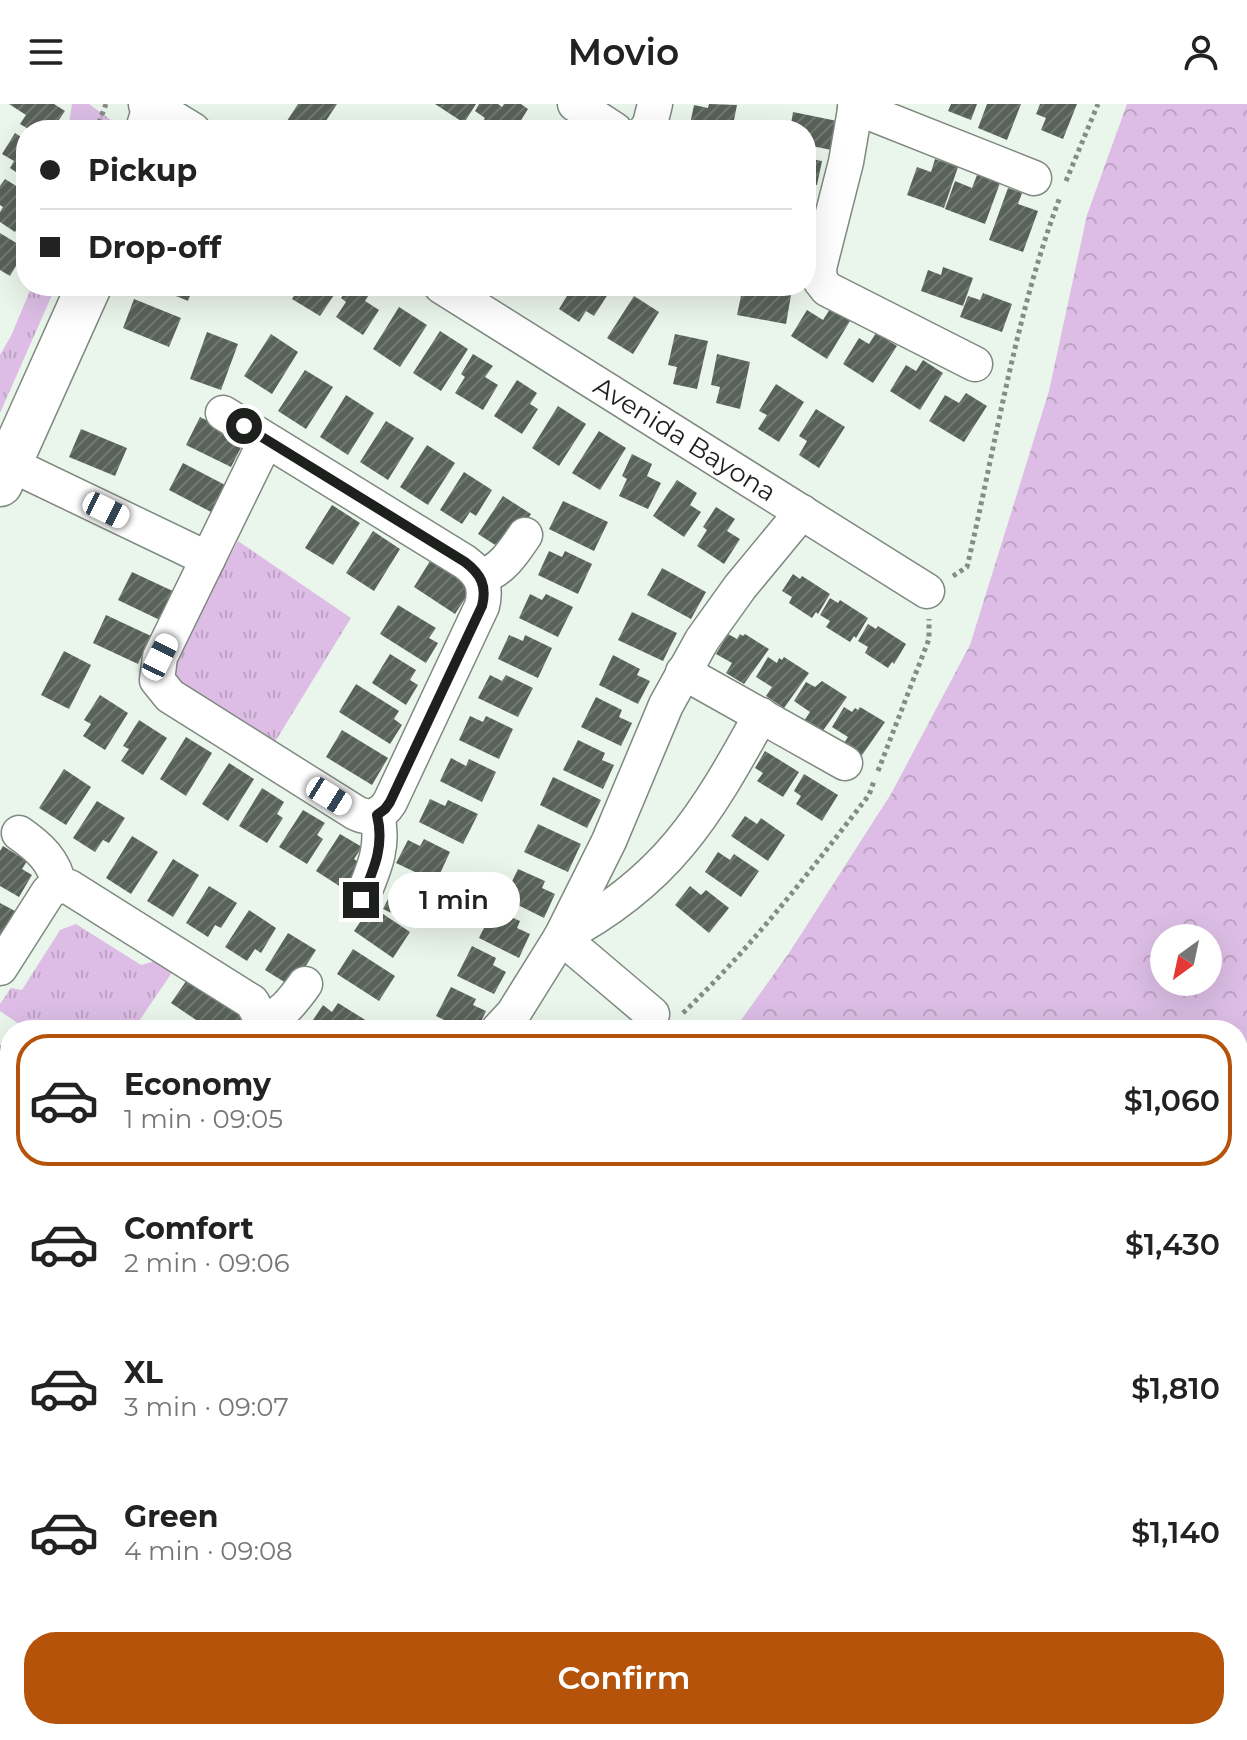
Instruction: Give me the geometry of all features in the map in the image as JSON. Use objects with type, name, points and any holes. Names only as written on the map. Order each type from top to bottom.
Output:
[{"type":"main road","points":[[5,474],[85,296]]},
{"type":"street","points":[[575,104],[600,120]]},
{"type":"street","points":[[975,364],[827,289],[820,280],[819,268],[846,162],[856,105],[1034,178]]},
{"type":"street","points":[[153,111],[172,120]]},
{"type":"street","name":"Avenida Bayona","points":[[457,296],[927,591]]},
{"type":"street","points":[[223,413],[465,562],[481,577],[484,587],[482,606],[390,802],[377,815],[356,813],[162,689],[157,680],[157,664],[266,440]]},
{"type":"street","points":[[5,474],[208,559]]},
{"type":"street","points":[[507,1020],[561,937],[609,841],[660,717],[683,672],[726,605],[802,512]]},
{"type":"street","points":[[481,577],[498,569],[525,535]]},
{"type":"street","points":[[683,672],[845,763]]},
{"type":"street","points":[[561,937],[623,900],[667,860],[712,800],[761,715]]},
{"type":"street","points":[[361,900],[380,852],[377,815]]},
{"type":"street","points":[[19,833],[52,863],[59,886]]},
{"type":"street","points":[[1,966],[42,899],[59,886],[79,892],[246,997],[257,1007],[258,1020]]},
{"type":"street","points":[[561,937],[664,1017]]},
{"type":"street","points":[[270,1020],[285,1010],[305,984]]},
{"type":"path","points":[[664,1017],[709,988],[784,905],[869,795],[929,639],[927,591],[967,567],[1036,264],[1058,200],[1098,104]]},
{"type":"green space","points":[[72,104],[89,104],[111,120],[70,120]]},
{"type":"green space","points":[[1127,104],[1247,104],[1247,1020],[741,1020],[789,953],[891,794],[970,645],[1049,391],[1087,215]]},
{"type":"green space","points":[[28,296],[52,296],[0,413],[0,355]]},
{"type":"green space","points":[[238,541],[351,618],[273,745],[172,678],[171,666]]},
{"type":"green space","points":[[76,924],[141,965],[162,959],[175,968],[140,1020],[13,1020],[0,1011],[0,1004],[11,988],[22,990],[60,930]]},
{"type":"building","points":[[9,104],[54,104],[65,111],[59,120],[23,120],[26,115]]},
{"type":"building","points":[[298,104],[337,104],[327,120],[288,120]]},
{"type":"building","points":[[435,104],[476,104],[466,120],[459,120]]},
{"type":"building","points":[[479,104],[498,104],[502,107],[504,104],[521,104],[528,109],[521,120],[484,120],[475,111]]},
{"type":"building","points":[[709,104],[737,105],[734,120],[691,120],[694,105],[708,108]]},
{"type":"building","points":[[951,104],[977,104],[971,120],[948,111]]},
{"type":"building","points":[[987,104],[1021,104],[1007,140],[978,128]]},
{"type":"building","points":[[1040,104],[1077,104],[1063,139],[1041,130],[1046,118],[1036,114]]},
{"type":"building","points":[[793,112],[842,122],[837,151],[816,147],[816,120],[792,120]]},
{"type":"building","points":[[16,134],[16,172],[10,168],[14,161],[2,154]]},
{"type":"building","points":[[935,159],[958,167],[944,208],[907,195],[917,167],[931,172]]},
{"type":"building","points":[[816,160],[822,161],[816,185]]},
{"type":"building","points":[[977,175],[1000,183],[985,224],[945,209],[955,181],[972,188]]},
{"type":"building","points":[[5,179],[16,186],[15,232],[0,222],[3,207],[0,205],[0,186]]},
{"type":"building","points":[[1008,188],[1022,193],[1018,204],[1038,211],[1023,252],[989,240]]},
{"type":"building","points":[[0,233],[16,243],[16,266],[10,276],[0,270]]},
{"type":"building","points":[[943,267],[973,278],[963,306],[921,291],[928,270],[941,275]]},
{"type":"building","points":[[983,293],[1012,304],[1002,332],[960,317],[968,296],[980,300]]},
{"type":"building","points":[[294,296],[333,296],[320,316],[292,299]]},
{"type":"building","points":[[368,296],[365,301],[379,310],[363,335],[336,317],[346,302],[341,298]]},
{"type":"building","points":[[567,296],[607,296],[594,316],[586,311],[579,322],[559,309]]},
{"type":"building","points":[[634,296],[659,312],[633,354],[607,338]]},
{"type":"building","points":[[741,296],[791,296],[786,324],[737,315]]},
{"type":"building","points":[[134,299],[181,318],[169,347],[123,328]]},
{"type":"building","points":[[399,307],[427,325],[400,367],[373,349]]},
{"type":"building","points":[[830,309],[850,321],[827,359],[791,336],[807,310],[823,320]]},
{"type":"building","points":[[440,331],[468,349],[441,391],[413,373]]},
{"type":"building","points":[[207,332],[238,344],[221,390],[190,379]]},
{"type":"building","points":[[876,333],[897,346],[873,383],[843,364],[859,338],[869,344]]},
{"type":"building","points":[[271,334],[298,352],[272,394],[244,376]]},
{"type":"building","points":[[675,334],[708,341],[697,389],[673,384],[677,367],[668,365]]},
{"type":"building","points":[[473,354],[493,366],[485,377],[498,385],[483,410],[455,393],[465,377],[461,374]]},
{"type":"building","points":[[717,354],[750,362],[740,409],[716,403],[720,387],[711,385]]},
{"type":"building","points":[[923,360],[943,373],[920,410],[890,391],[906,365],[916,371]]},
{"type":"building","points":[[305,370],[333,387],[306,429],[278,411]]},
{"type":"building","points":[[517,380],[537,393],[530,404],[538,409],[522,434],[494,416]]},
{"type":"building","points":[[776,384],[804,402],[779,442],[758,429],[767,415],[759,411]]},
{"type":"building","points":[[966,393],[987,406],[964,442],[929,421],[945,395],[959,403]]},
{"type":"building","points":[[346,395],[374,413],[348,455],[320,437]]},
{"type":"building","points":[[558,406],[586,424],[559,466],[532,448]]},
{"type":"building","points":[[816,409],[845,427],[819,468],[799,455],[807,441],[799,436]]},
{"type":"building","points":[[200,417],[245,440],[231,467],[186,445]]},
{"type":"building","points":[[386,421],[414,438],[388,480],[360,462]]},
{"type":"building","points":[[81,429],[127,448],[115,476],[69,457]]},
{"type":"building","points":[[599,431],[626,448],[600,490],[572,473]]},
{"type":"building","points":[[427,445],[455,463],[428,505],[400,487]]},
{"type":"building","points":[[632,454],[652,464],[647,476],[661,483],[648,509],[619,496],[627,479],[622,476]]},
{"type":"building","points":[[183,463],[227,486],[213,513],[169,490]]},
{"type":"building","points":[[464,472],[492,490],[476,516],[470,512],[462,524],[440,510]]},
{"type":"building","points":[[677,480],[697,493],[690,505],[701,512],[684,537],[653,516]]},
{"type":"building","points":[[503,496],[531,514],[514,540],[500,548],[478,534]]},
{"type":"building","points":[[563,501],[608,522],[594,551],[549,529]]},
{"type":"building","points":[[332,505],[360,523],[333,565],[305,548]]},
{"type":"building","points":[[716,507],[735,519],[727,531],[740,539],[724,564],[697,546],[707,530],[703,527]]},
{"type":"building","points":[[373,531],[400,549],[374,591],[346,573]]},
{"type":"building","points":[[549,551],[562,557],[565,551],[592,564],[578,594],[538,575]]},
{"type":"building","points":[[430,561],[472,588],[455,614],[414,587]]},
{"type":"building","points":[[662,568],[706,592],[691,619],[647,595]]},
{"type":"building","points":[[132,572],[177,593],[164,622],[118,600]]},
{"type":"building","points":[[793,574],[800,579],[802,576],[830,594],[812,618],[789,603],[792,597],[782,591]]},
{"type":"building","points":[[530,594],[542,600],[546,594],[573,607],[558,637],[519,618]]},
{"type":"building","points":[[830,598],[838,603],[840,600],[868,618],[850,642],[826,627],[830,621],[820,615]]},
{"type":"building","points":[[398,605],[436,628],[429,638],[438,643],[426,663],[380,634]]},
{"type":"building","points":[[632,612],[677,633],[663,661],[618,640]]},
{"type":"building","points":[[106,615],[151,636],[138,664],[93,643]]},
{"type":"building","points":[[868,624],[876,629],[878,626],[906,644],[888,668],[865,653],[868,647],[858,641]]},
{"type":"building","points":[[728,634],[737,639],[740,634],[745,634],[769,649],[744,684],[726,673],[732,663],[716,654]]},
{"type":"building","points":[[509,635],[523,641],[525,635],[552,648],[538,678],[498,659]]},
{"type":"building","points":[[64,651],[91,665],[69,709],[41,695]]},
{"type":"building","points":[[390,654],[416,670],[410,680],[418,685],[406,705],[372,683]]},
{"type":"building","points":[[613,655],[640,669],[637,675],[650,681],[638,704],[599,685]]},
{"type":"building","points":[[768,657],[777,663],[779,658],[782,660],[784,657],[809,673],[784,708],[766,696],[772,687],[756,677]]},
{"type":"building","points":[[490,675],[502,681],[506,675],[533,688],[518,717],[478,698]]},
{"type":"building","points":[[822,681],[847,697],[822,732],[804,721],[810,712],[794,701],[806,682],[815,687]]},
{"type":"building","points":[[356,684],[399,711],[394,719],[402,725],[390,744],[339,712]]},
{"type":"building","points":[[100,695],[128,713],[105,750],[83,736],[91,724],[84,720]]},
{"type":"building","points":[[596,697],[622,710],[619,717],[632,723],[621,746],[581,727]]},
{"type":"building","points":[[844,707],[852,712],[860,707],[885,722],[860,758],[842,746],[848,737],[832,727]]},
{"type":"building","points":[[470,716],[483,722],[486,716],[513,729],[499,759],[459,740]]},
{"type":"building","points":[[139,720],[167,738],[143,775],[121,761],[129,749],[123,746]]},
{"type":"building","points":[[342,730],[388,758],[372,785],[326,757]]},
{"type":"building","points":[[186,737],[212,753],[186,796],[160,779]]},
{"type":"building","points":[[578,740],[605,753],[602,760],[614,765],[603,789],[563,770]]},
{"type":"building","points":[[765,751],[799,772],[783,797],[757,781],[763,773],[755,768]]},
{"type":"building","points":[[451,758],[466,766],[469,759],[496,772],[482,802],[440,781]]},
{"type":"building","points":[[229,763],[254,779],[228,821],[202,804]]},
{"type":"building","points":[[64,769],[91,787],[66,825],[39,808]]},
{"type":"building","points":[[804,774],[838,795],[822,821],[796,804],[801,796],[794,791]]},
{"type":"building","points":[[553,777],[601,800],[587,828],[540,805]]},
{"type":"building","points":[[262,788],[284,802],[277,814],[283,818],[267,843],[239,826]]},
{"type":"building","points":[[430,799],[445,806],[448,800],[478,814],[463,844],[419,822]]},
{"type":"building","points":[[97,801],[125,818],[109,843],[103,840],[95,852],[73,838]]},
{"type":"building","points":[[303,810],[325,823],[317,835],[323,839],[307,864],[279,847]]},
{"type":"building","points":[[745,816],[757,824],[761,818],[785,835],[768,861],[731,836]]},
{"type":"building","points":[[538,824],[581,844],[568,872],[524,852]]},
{"type":"building","points":[[340,834],[362,847],[354,859],[360,863],[344,889],[316,871]]},
{"type":"building","points":[[132,836],[158,852],[131,894],[106,878]]},
{"type":"building","points":[[424,839],[450,852],[436,882],[396,863],[408,840],[420,846]]},
{"type":"building","points":[[3,846],[27,861],[22,869],[32,875],[19,897],[0,886],[0,851]]},
{"type":"building","points":[[718,852],[730,860],[734,854],[759,871],[741,897],[705,872]]},
{"type":"building","points":[[173,859],[199,875],[173,917],[147,901]]},
{"type":"building","points":[[518,869],[545,881],[542,888],[555,894],[544,918],[504,898]]},
{"type":"building","points":[[408,877],[427,887],[424,894],[435,899],[421,927],[383,909],[397,881],[404,885]]},
{"type":"building","points":[[209,886],[237,903],[221,928],[215,925],[208,937],[186,923]]},
{"type":"building","points":[[690,886],[701,895],[706,890],[729,908],[709,933],[675,905]]},
{"type":"building","points":[[0,903],[15,911],[0,936]]},
{"type":"building","points":[[371,906],[410,932],[393,958],[354,931]]},
{"type":"building","points":[[493,909],[520,921],[517,928],[530,934],[519,958],[479,938]]},
{"type":"building","points":[[249,910],[276,928],[261,953],[255,949],[247,961],[225,947]]},
{"type":"building","points":[[288,933],[316,950],[300,975],[294,972],[286,983],[265,970]]},
{"type":"building","points":[[472,946],[496,958],[493,965],[506,972],[494,994],[457,976]]},
{"type":"building","points":[[353,949],[395,976],[379,1001],[337,974]]},
{"type":"building","points":[[191,974],[243,1016],[240,1020],[196,1020],[171,1003]]},
{"type":"building","points":[[451,987],[476,999],[473,1005],[486,1011],[482,1020],[444,1020],[436,1016]]},
{"type":"building","points":[[338,1003],[365,1020],[313,1020],[323,1005],[332,1012]]},
{"type":"route","points":[[244,426],[465,562],[481,577],[484,587],[482,606],[390,802],[377,815],[380,852],[361,900]]}]
